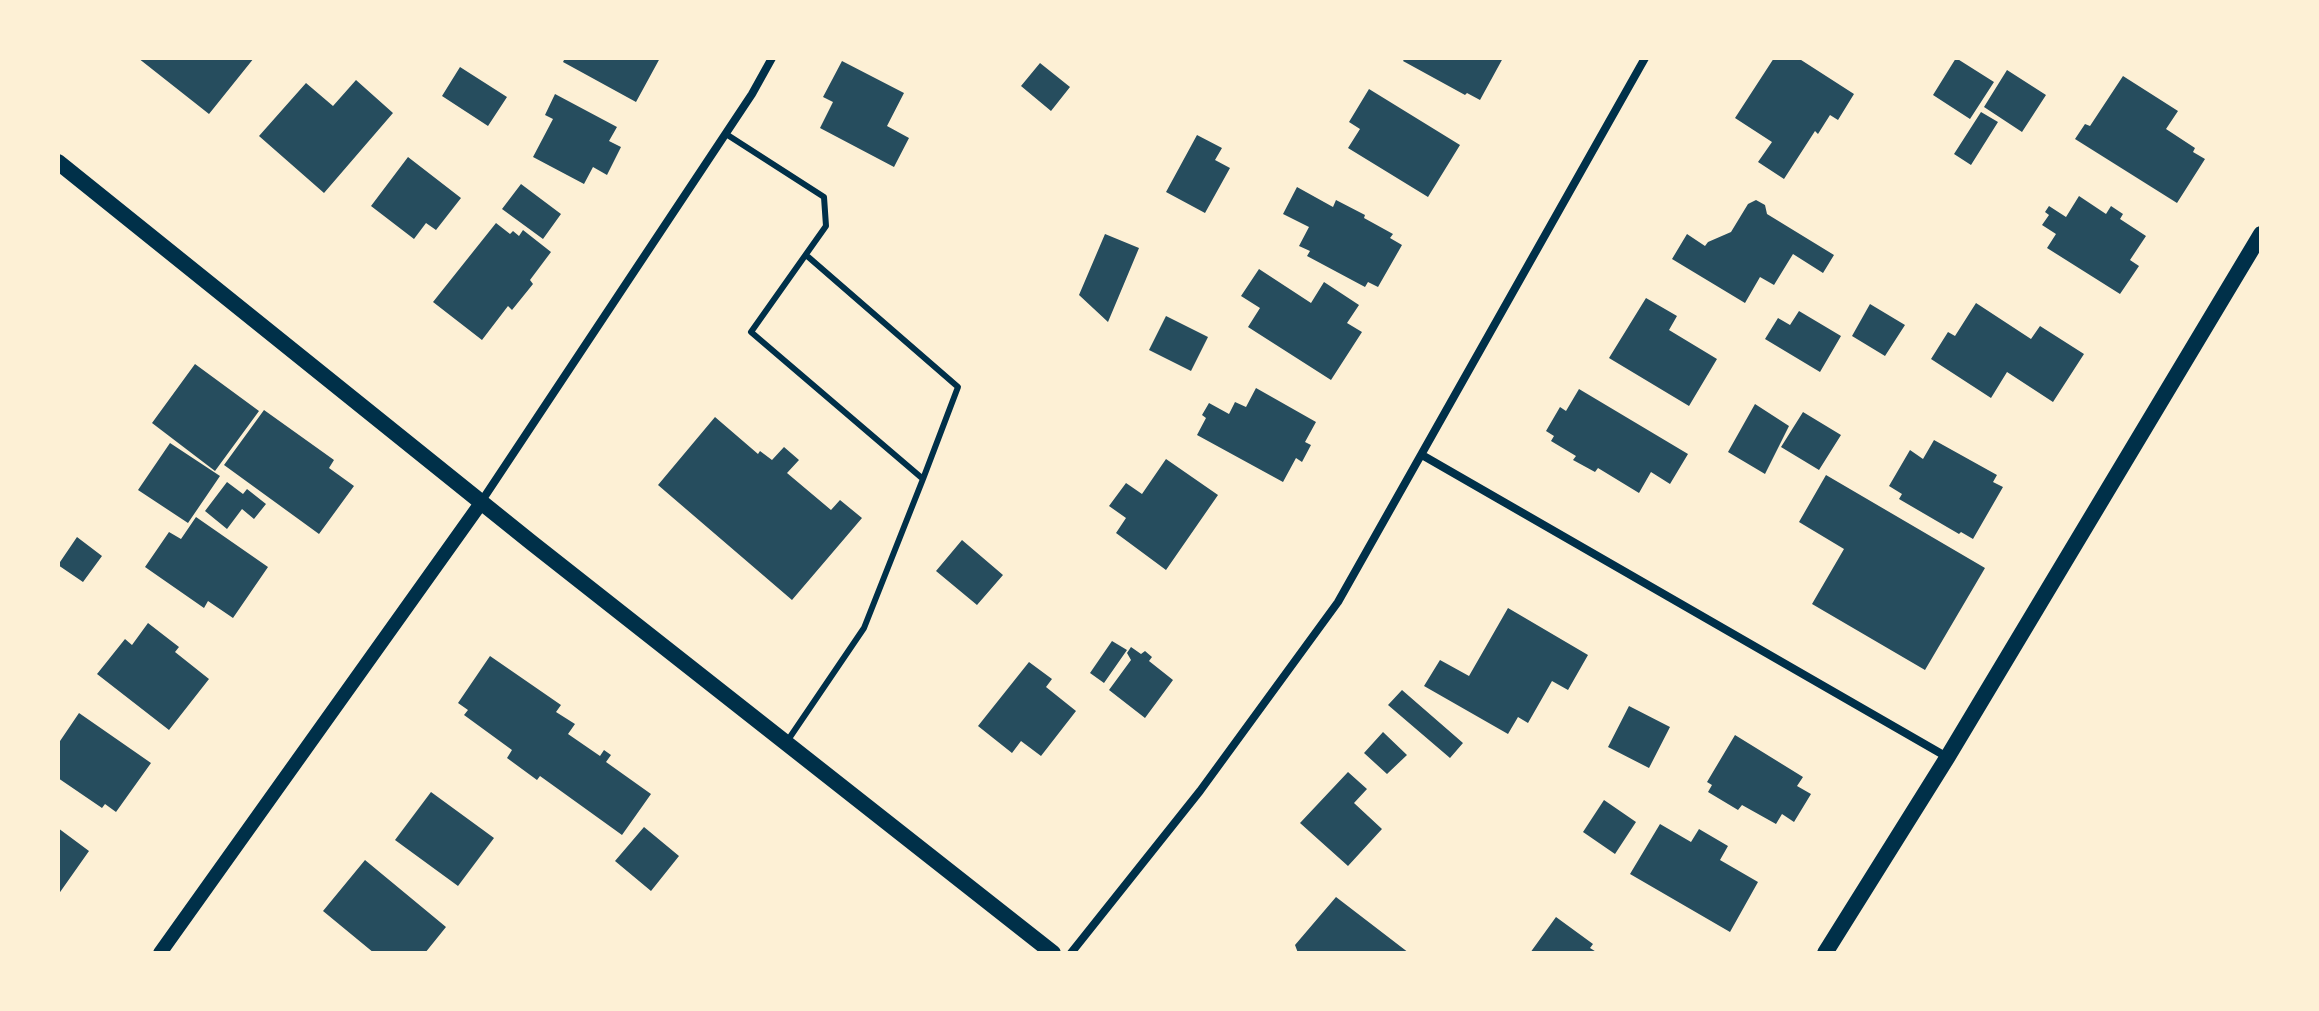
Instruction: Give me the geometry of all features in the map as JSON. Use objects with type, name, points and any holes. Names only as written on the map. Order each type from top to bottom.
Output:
[{"type":"main road","points":[[58,162],[481,503],[1053,953]]},
{"type":"main road","points":[[1825,953],[1947,758],[2261,234]]},
{"type":"street","points":[[160,953],[481,503],[726,134],[772,58]]},
{"type":"street","points":[[1071,953],[1200,791],[1338,602],[1645,58]]},
{"type":"street","points":[[1422,455],[1947,758]]},
{"type":"lane","points":[[726,134],[824,197],[826,226],[751,332],[923,479]]},
{"type":"lane","points":[[786,743],[864,628],[958,387],[806,255]]},
{"type":"building","points":[[138,58],[254,58],[209,114]]},
{"type":"building","points":[[565,58],[660,58],[636,102],[563,62]]},
{"type":"building","points":[[1405,58],[1503,58],[1480,100],[1403,61]]},
{"type":"building","points":[[1774,58],[1798,58],[1854,94],[1838,120],[1830,115],[1818,134],[1815,131],[1784,179],[1758,162],[1772,142],[1735,118]]},
{"type":"building","points":[[1956,58],[1994,82],[1970,119],[1933,95]]},
{"type":"building","points":[[842,61],[904,93],[887,126],[909,138],[894,167],[820,128],[833,102],[823,97]]},
{"type":"building","points":[[1040,63],[1070,87],[1051,111],[1021,86]]},
{"type":"building","points":[[460,67],[507,97],[488,126],[442,96]]},
{"type":"building","points":[[2007,70],[2046,95],[2022,132],[1984,107]]},
{"type":"building","points":[[2123,76],[2178,111],[2166,129],[2195,148],[2193,152],[2205,159],[2177,203],[2075,139],[2085,124],[2090,126]]},
{"type":"building","points":[[356,80],[393,113],[324,193],[259,136],[306,83],[333,106]]},
{"type":"building","points":[[1369,89],[1460,145],[1428,197],[1348,148],[1360,129],[1349,122]]},
{"type":"building","points":[[555,94],[617,127],[609,141],[621,147],[607,175],[593,167],[584,184],[533,157],[553,119],[545,115]]},
{"type":"building","points":[[1981,112],[1998,122],[1971,165],[1954,154]]},
{"type":"building","points":[[1197,135],[1222,148],[1215,160],[1230,168],[1205,213],[1166,192]]},
{"type":"building","points":[[408,157],[461,198],[436,230],[426,223],[414,239],[371,206]]},
{"type":"building","points":[[521,184],[561,214],[543,239],[502,209]]},
{"type":"building","points":[[1297,187],[1333,207],[1336,200],[1365,215],[1364,218],[1393,234],[1390,238],[1402,245],[1378,287],[1368,282],[1365,287],[1307,256],[1310,251],[1299,246],[1309,227],[1283,214]]},
{"type":"building","points":[[2079,196],[2106,214],[2111,206],[2123,214],[2120,219],[2146,236],[2130,260],[2139,266],[2120,294],[2047,248],[2056,234],[2042,225],[2049,215],[2045,212],[2049,206],[2066,217]]},
{"type":"building","points":[[1756,200],[1765,205],[1767,214],[1834,255],[1823,273],[1793,254],[1774,285],[1760,277],[1745,303],[1672,259],[1687,234],[1705,246],[1731,232],[1748,204]]},
{"type":"building","points":[[496,223],[510,234],[513,231],[519,236],[523,230],[551,252],[530,280],[533,284],[512,310],[508,306],[482,340],[433,302]]},
{"type":"building","points":[[1105,234],[1139,248],[1108,322],[1079,295]]},
{"type":"building","points":[[1259,269],[1311,303],[1324,282],[1359,305],[1347,323],[1362,332],[1331,380],[1248,327],[1260,308],[1241,296]]},
{"type":"building","points":[[1646,298],[1677,316],[1669,330],[1717,359],[1689,406],[1609,358]]},
{"type":"building","points":[[1976,303],[2031,339],[2040,326],[2084,354],[2053,402],[2007,372],[1991,398],[1931,359],[1948,332],[1955,336]]},
{"type":"building","points":[[1870,304],[1905,325],[1885,356],[1852,336]]},
{"type":"building","points":[[1799,311],[1841,336],[1820,372],[1765,339],[1778,318],[1790,325]]},
{"type":"building","points":[[1166,316],[1208,337],[1191,371],[1149,350]]},
{"type":"building","points":[[195,364],[259,411],[215,471],[152,423]]},
{"type":"building","points":[[1256,388],[1316,422],[1305,442],[1311,445],[1302,462],[1296,458],[1283,482],[1197,435],[1206,418],[1202,415],[1209,403],[1229,414],[1235,402],[1246,407]]},
{"type":"building","points":[[1579,389],[1688,454],[1670,484],[1651,472],[1639,493],[1598,468],[1595,472],[1573,460],[1576,456],[1551,441],[1554,436],[1546,431],[1560,407],[1566,411]]},
{"type":"building","points":[[1755,404],[1789,426],[1765,474],[1728,452]]},
{"type":"building","points":[[264,410],[334,460],[329,468],[354,486],[319,534],[224,465]]},
{"type":"building","points":[[1803,412],[1841,435],[1819,470],[1781,447]]},
{"type":"building","points":[[715,417],[758,454],[760,451],[772,460],[784,447],[799,460],[787,473],[831,510],[840,500],[862,518],[792,600],[658,485]]},
{"type":"building","points":[[1934,440],[1997,475],[1993,482],[2003,487],[1973,539],[1899,499],[1902,494],[1889,486],[1910,450],[1923,459]]},
{"type":"building","points":[[170,443],[220,476],[188,523],[138,490]]},
{"type":"building","points":[[1166,459],[1218,495],[1166,570],[1116,533],[1126,518],[1109,506],[1126,483],[1142,494]]},
{"type":"building","points":[[1826,475],[1985,568],[1925,670],[1812,604],[1844,549],[1799,522]]},
{"type":"building","points":[[227,482],[243,494],[247,489],[266,504],[254,519],[242,509],[227,529],[205,511]]},
{"type":"building","points":[[196,517],[268,567],[233,618],[208,601],[204,608],[145,567],[169,532],[181,539]]},
{"type":"building","points":[[77,537],[102,556],[83,582],[58,565]]},
{"type":"building","points":[[962,540],[1003,575],[977,605],[936,571]]},
{"type":"building","points":[[1508,608],[1588,655],[1568,690],[1552,681],[1528,723],[1518,717],[1508,734],[1424,686],[1440,660],[1469,676]]},
{"type":"building","points":[[148,623],[179,647],[175,652],[209,679],[169,730],[97,674],[125,639],[132,645]]},
{"type":"building","points":[[1112,641],[1127,650],[1104,683],[1090,673]]},
{"type":"building","points":[[1131,647],[1141,654],[1145,651],[1152,657],[1149,661],[1173,680],[1145,718],[1109,690],[1131,660],[1127,653]]},
{"type":"building","points":[[490,656],[561,705],[556,712],[575,724],[568,734],[600,756],[604,750],[611,755],[606,762],[651,794],[622,835],[540,776],[537,780],[507,758],[512,750],[464,715],[468,710],[458,703]]},
{"type":"building","points":[[1029,662],[1052,679],[1046,687],[1076,711],[1041,756],[1021,741],[1012,753],[978,726]]},
{"type":"building","points":[[1402,690],[1463,743],[1450,758],[1388,705]]},
{"type":"building","points":[[1629,706],[1670,727],[1649,768],[1608,747]]},
{"type":"building","points":[[79,713],[151,763],[116,812],[105,804],[102,808],[58,778],[58,744]]},
{"type":"building","points":[[1383,732],[1407,755],[1387,774],[1364,753]]},
{"type":"building","points":[[1735,735],[1803,777],[1797,786],[1811,794],[1794,822],[1782,814],[1776,824],[1742,805],[1738,810],[1708,792],[1712,785],[1707,782]]},
{"type":"building","points":[[1348,772],[1367,789],[1354,803],[1382,829],[1348,866],[1300,823]]},
{"type":"building","points":[[431,792],[494,838],[458,886],[395,840]]},
{"type":"building","points":[[1604,800],[1636,822],[1615,854],[1583,832]]},
{"type":"building","points":[[1660,824],[1691,842],[1699,829],[1728,846],[1720,860],[1758,882],[1730,932],[1630,874]]},
{"type":"building","points":[[644,827],[679,856],[651,891],[615,861]]},
{"type":"building","points":[[58,828],[89,851],[58,895]]},
{"type":"building","points":[[365,860],[446,927],[425,953],[374,953],[323,911]]},
{"type":"building","points":[[1336,897],[1409,953],[1298,953],[1295,945]]},
{"type":"building","points":[[1556,917],[1593,944],[1590,948],[1598,953],[1530,953]]}]
